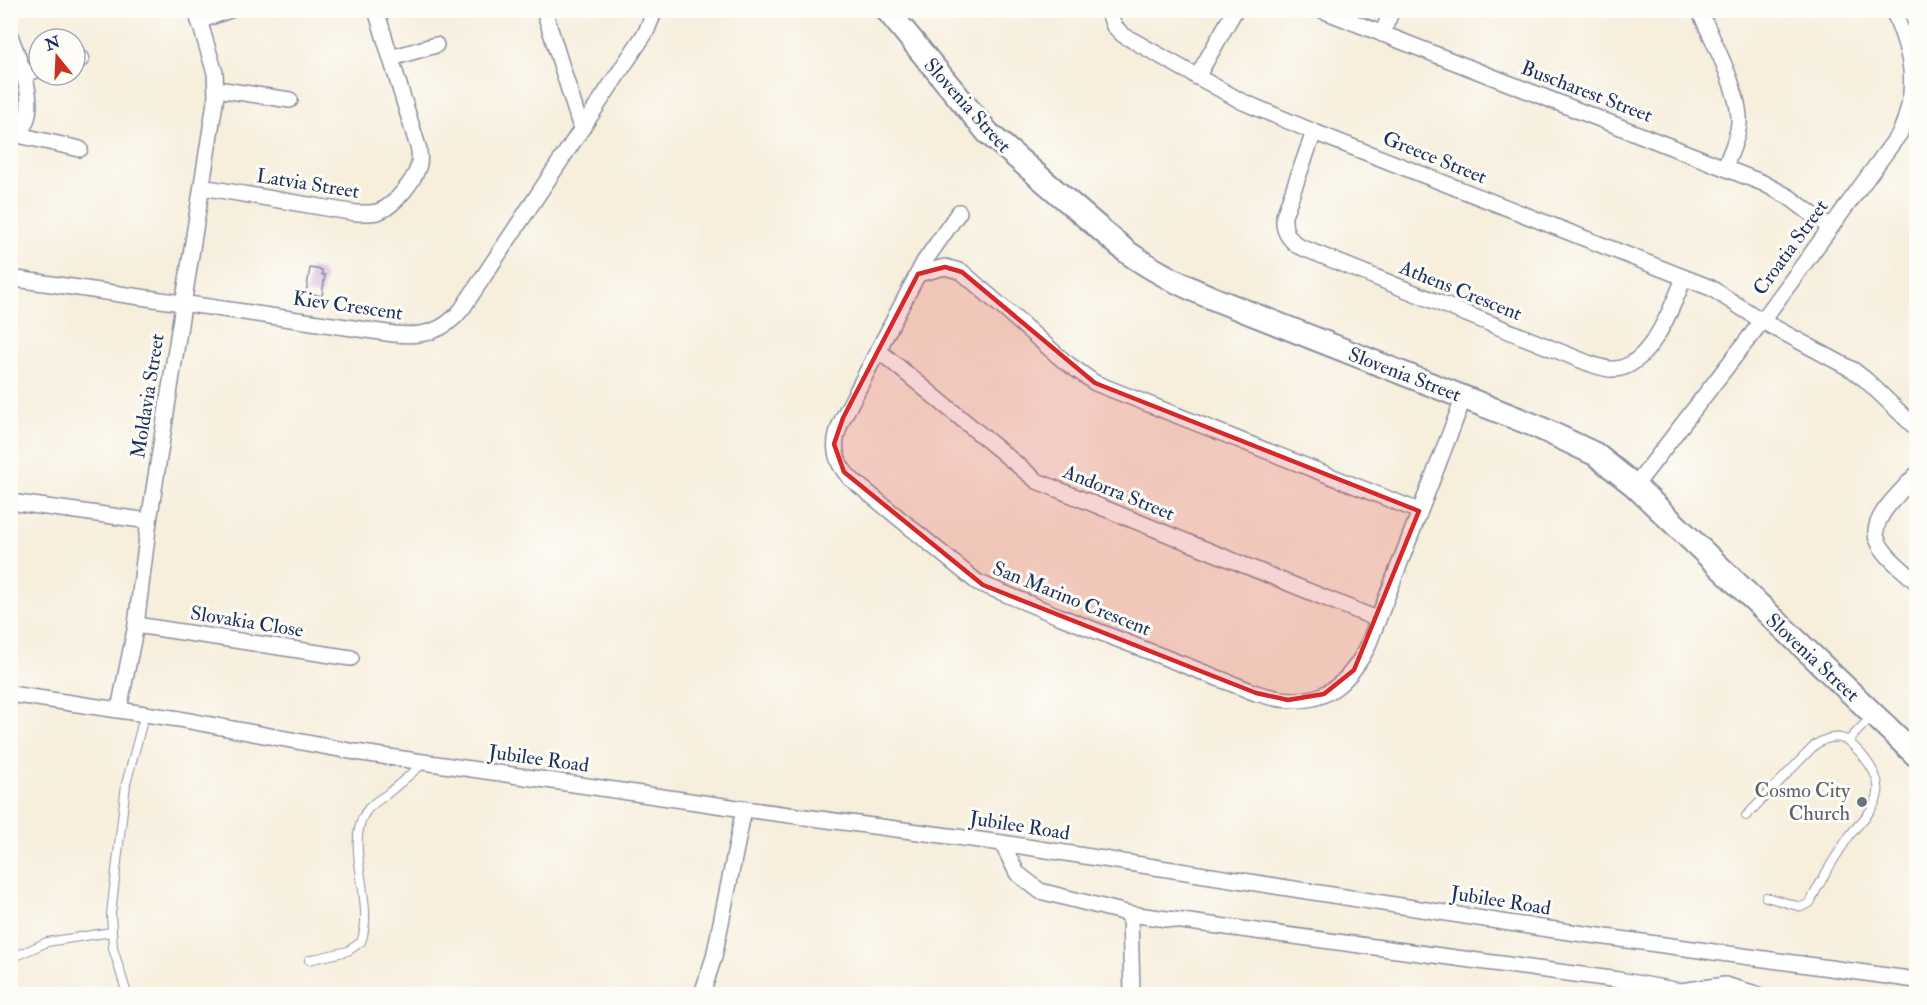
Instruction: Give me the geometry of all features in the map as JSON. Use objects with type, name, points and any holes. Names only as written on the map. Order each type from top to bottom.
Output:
[{"type":"street","name":"Moldavia Street","points":[[119,709],[136,625],[182,302],[217,88],[215,73],[198,16],[230,10]]},
{"type":"street","name":"Latvia Street","points":[[201,187],[356,213],[371,213],[386,208],[397,199],[416,171],[419,159],[417,141],[376,10]]},
{"type":"street","points":[[544,10],[581,128]]},
{"type":"street","name":"Kiev Crescent","points":[[10,278],[394,334],[415,336],[435,331],[447,324],[462,309],[646,32],[655,10]]},
{"type":"street","name":"Slovenia Street","points":[[887,10],[995,140],[1127,252],[1148,267],[1206,296],[1464,397],[1582,447],[1605,461],[1635,486],[1917,755]]},
{"type":"street","points":[[1197,77],[1235,10]]},
{"type":"street","name":"Buscharest Street","points":[[1322,10],[1763,183],[1789,197],[1829,227]]},
{"type":"street","points":[[1382,34],[1392,10]]},
{"type":"street","points":[[1699,10],[1735,94],[1739,110],[1737,136],[1725,167]]},
{"type":"street","name":"Croatia Street","points":[[1635,486],[1762,321],[1829,227],[1911,122],[1909,50],[1893,10]]},
{"type":"street","name":"Greece Street","points":[[1108,11],[1112,22],[1123,35],[1241,101],[1710,288],[1762,321],[1853,370],[1917,428]]},
{"type":"street","points":[[10,35],[23,75],[29,107],[26,122],[14,137],[80,149]]},
{"type":"street","points":[[391,58],[436,45]]},
{"type":"street","points":[[23,75],[27,74]]},
{"type":"street","points":[[217,88],[290,100]]},
{"type":"street","name":"Athens Crescent","points":[[1314,132],[1284,216],[1283,226],[1289,239],[1313,253],[1577,359],[1604,369],[1618,370],[1637,359],[1650,346],[1660,330],[1684,278]]},
{"type":"street","name":"San Marino Crescent","points":[[959,213],[941,236],[918,274],[837,431],[834,449],[840,465],[850,478],[977,582],[1256,693],[1278,699],[1312,698],[1340,685],[1347,679],[1361,659],[1464,397]]},
{"type":"street","points":[[918,274],[945,267],[962,272],[1064,361],[1095,383],[1419,511]]},
{"type":"street","name":"Andorra Street","points":[[878,350],[1037,481],[1377,618]]},
{"type":"street","points":[[1917,475],[1882,514],[1876,530],[1879,544],[1917,582]]},
{"type":"street","points":[[10,502],[149,521]]},
{"type":"street","name":"Slovakia Close","points":[[136,625],[351,658]]},
{"type":"street","name":"Jubilee Road","points":[[10,694],[145,713],[300,743],[425,762],[744,809],[1002,843],[1530,926],[1917,980]]},
{"type":"street","points":[[705,991],[744,809]]},
{"type":"street","points":[[1002,843],[1017,873],[1040,891],[1130,914],[1619,980],[1680,991],[1725,985],[1756,994]]},
{"type":"street","points":[[1130,914],[1132,994]]},
{"type":"lane","points":[[127,994],[118,969],[111,932],[113,887],[126,784],[145,713]]},
{"type":"lane","points":[[1848,741],[1874,714]]},
{"type":"lane","points":[[1746,816],[1823,739],[1833,737],[1848,741],[1871,766],[1875,777],[1878,793],[1873,805],[1817,885],[1810,903],[1801,907],[1766,897]]},
{"type":"lane","points":[[309,960],[348,951],[361,942],[365,908],[358,841],[360,825],[365,813],[374,803],[425,762]]},
{"type":"lane","points":[[10,959],[47,942],[111,932]]},
{"type":"highlighted area","points":[[945,267],[962,272],[1095,383],[1419,511],[1354,670],[1324,694],[1288,700],[1256,693],[983,585],[844,472],[834,444],[843,418],[918,274]]},
{"type":"building","points":[[310,268],[322,270],[322,275],[325,275],[322,296],[306,293]]},
{"type":"place","name":"Cosmo City Church","points":[[1862,802]]}]
